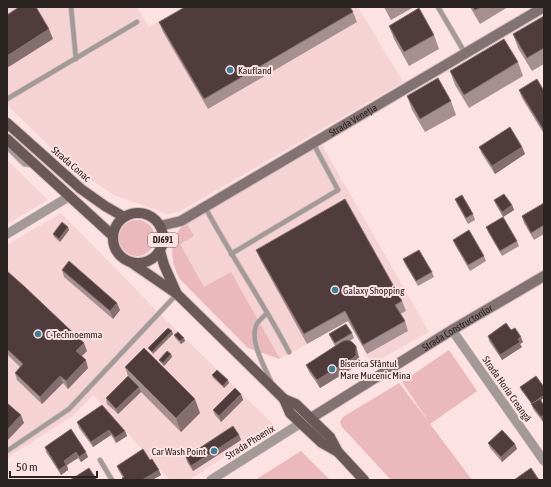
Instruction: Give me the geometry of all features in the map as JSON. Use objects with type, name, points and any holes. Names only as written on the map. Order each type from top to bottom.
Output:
[{"type":"main road","name":"Strada Conac","points":[[7,123],[81,189],[124,217]]},
{"type":"main road","name":"DJ691","points":[[7,139],[113,236],[114,245],[118,253],[124,259],[177,294],[284,399],[290,413],[301,424],[322,443],[338,452]]},
{"type":"main road","name":"DJ691","points":[[124,217],[141,213],[152,217],[160,226],[163,239],[160,251],[168,277],[177,294]]},
{"type":"main road","points":[[113,236],[118,222],[124,217]]},
{"type":"main road","name":"DJ691","points":[[132,263],[137,264],[148,262],[160,251]]},
{"type":"main road","name":"DJ691","points":[[284,399],[296,404],[330,437],[338,452],[364,480]]},
{"type":"street","name":"Strada Veneția","points":[[160,226],[181,221],[544,7]]},
{"type":"street","points":[[7,234],[70,196]]},
{"type":"street","name":"Strada Constructorilor","points":[[311,418],[452,330],[544,276]]},
{"type":"street","name":"Strada Horia Creangă","points":[[452,330],[544,461]]},
{"type":"street","name":"Strada Phoenix","points":[[211,480],[301,424]]},
{"type":"lane","points":[[71,7],[76,58]]},
{"type":"lane","points":[[438,7],[465,53]]},
{"type":"lane","points":[[7,99],[137,22]]},
{"type":"lane","points":[[231,254],[338,190],[313,143]]},
{"type":"lane","points":[[7,147],[24,164],[36,165]]},
{"type":"lane","points":[[205,207],[289,352]]},
{"type":"lane","points":[[7,452],[70,409],[177,294]]},
{"type":"lane","points":[[267,313],[257,323],[254,336],[256,347],[274,389]]},
{"type":"lane","points":[[100,460],[112,480]]},
{"type":"shaded area","points":[[7,7],[137,7],[149,27],[183,7],[358,7],[403,82],[179,212],[167,214],[114,195],[70,166],[7,105]]},
{"type":"shaded area","points":[[322,145],[429,332],[372,364],[348,321],[280,359],[248,348],[187,287],[179,278],[173,265],[173,242],[180,228],[186,223]]},
{"type":"shaded area","points":[[7,160],[48,200],[7,224]]},
{"type":"shaded area","points":[[61,213],[164,318],[274,425],[189,480],[170,480],[93,395],[73,416],[7,458],[7,245]]},
{"type":"shaded area","points":[[141,220],[150,225],[154,231],[154,245],[150,251],[141,256],[133,256],[124,251],[120,245],[119,234],[124,225],[130,221]]},
{"type":"shaded area","points":[[186,223],[194,236],[180,244],[204,287],[231,272],[280,359],[248,348],[179,278],[174,263],[172,249],[176,235]]},
{"type":"shaded area","points":[[449,350],[477,391],[430,424],[472,480],[391,480],[342,427],[340,422],[343,417],[399,383],[429,422],[402,382]]},
{"type":"shaded area","points":[[301,451],[330,480],[255,480]]},
{"type":"building","points":[[19,7],[36,7],[49,29],[7,56],[7,15]]},
{"type":"building","name":"Kaufland","points":[[185,7],[350,7],[353,12],[204,99],[159,22]]},
{"type":"building","points":[[473,7],[481,7],[475,10]]},
{"type":"building","points":[[419,8],[434,35],[404,52],[389,26]]},
{"type":"building","points":[[544,16],[544,48],[527,58],[513,34]]},
{"type":"building","points":[[504,39],[518,62],[464,95],[450,71]]},
{"type":"building","points":[[438,78],[451,101],[420,119],[407,96]]},
{"type":"building","points":[[537,79],[544,91],[544,131],[519,90]]},
{"type":"building","points":[[510,127],[522,147],[492,166],[479,147]]},
{"type":"building","points":[[504,194],[512,205],[502,212],[494,200]]},
{"type":"building","points":[[462,195],[473,214],[466,218],[455,199]]},
{"type":"building","name":"Galaxy Shopping","points":[[345,199],[402,301],[395,305],[405,321],[363,345],[345,311],[304,334],[256,250]]},
{"type":"building","points":[[544,203],[544,225],[531,233],[522,216]]},
{"type":"building","points":[[503,217],[517,241],[500,251],[486,227]]},
{"type":"building","points":[[62,222],[68,227],[59,239],[53,234]]},
{"type":"building","points":[[469,230],[484,256],[468,265],[453,240]]},
{"type":"building","points":[[419,250],[432,272],[416,281],[403,259]]},
{"type":"building","points":[[69,261],[117,303],[110,311],[62,270]]},
{"type":"building","name":"C-Technoemma","points":[[7,271],[84,343],[76,351],[86,360],[66,381],[60,376],[40,397],[15,373],[23,364],[7,349]]},
{"type":"building","points":[[506,323],[511,330],[515,328],[521,337],[518,339],[520,342],[500,355],[488,336]]},
{"type":"building","points":[[346,324],[352,333],[335,343],[329,334]]},
{"type":"building","points":[[168,328],[172,331],[152,352],[148,348]]},
{"type":"building","points":[[178,332],[184,338],[180,341],[174,335]]},
{"type":"building","points":[[348,340],[356,346],[356,355],[317,380],[306,365],[343,341]]},
{"type":"building","points":[[144,348],[195,399],[176,418],[125,367]]},
{"type":"building","points":[[167,351],[171,354],[163,363],[159,360]]},
{"type":"building","points":[[217,370],[228,380],[223,386],[212,375]]},
{"type":"building","points":[[128,376],[139,387],[116,409],[106,398]]},
{"type":"building","points":[[536,376],[544,387],[544,395],[532,404],[520,387]]},
{"type":"building","points":[[235,388],[241,394],[219,416],[213,410]]},
{"type":"building","points":[[540,399],[544,404],[544,415],[541,417],[531,404]]},
{"type":"building","points":[[7,403],[21,415],[7,430]]},
{"type":"building","points":[[102,405],[125,431],[115,438],[109,430],[91,442],[77,422]]},
{"type":"building","points":[[233,426],[239,435],[191,466],[186,457]]},
{"type":"building","points":[[71,429],[86,452],[79,457],[76,452],[64,461],[66,465],[59,470],[45,447]]},
{"type":"building","points":[[502,430],[515,444],[501,457],[488,443]]},
{"type":"building","points":[[143,449],[159,470],[142,480],[123,480],[122,478],[124,477],[117,466]]},
{"type":"building","points":[[89,468],[97,480],[70,480]]},
{"type":"building","points":[[531,468],[539,480],[514,480]]},
{"type":"place","name":"Kaufland","points":[[230,70]]},
{"type":"place","name":"Galaxy Shopping","points":[[335,290]]},
{"type":"place","name":"C-Technoemma","points":[[38,334]]},
{"type":"place","name":"Biserica Sfântul Mare Mucenic Mina","points":[[332,369]]},
{"type":"place","name":"Car Wash Point","points":[[214,451]]}]
